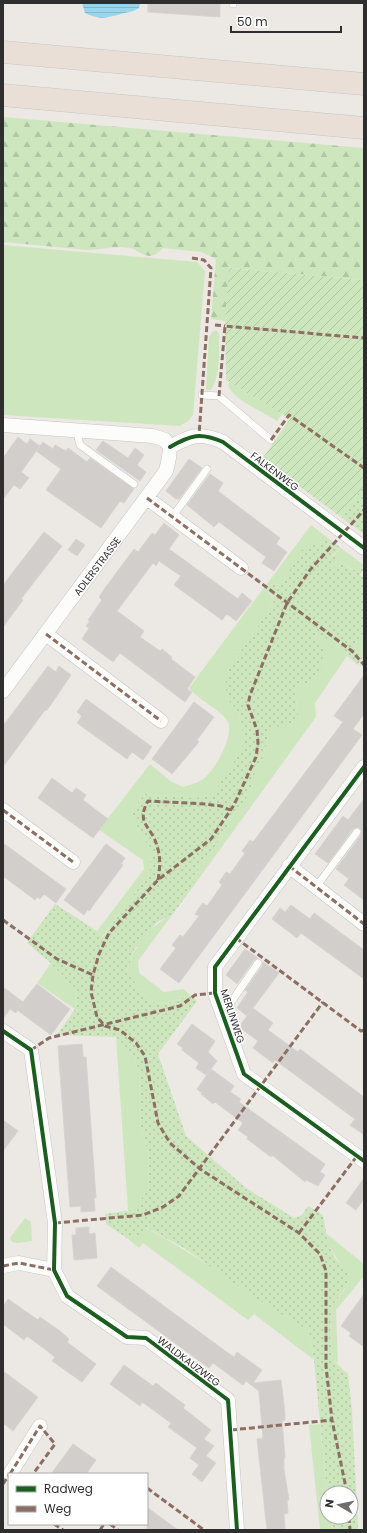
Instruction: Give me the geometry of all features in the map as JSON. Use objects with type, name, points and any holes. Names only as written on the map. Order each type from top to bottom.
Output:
[{"type":"highway","points":[[3,52],[364,84]]},
{"type":"highway","points":[[3,95],[364,128]]},
{"type":"street","points":[[3,425],[76,429],[153,436],[165,440],[170,447]]},
{"type":"street","name":"FALKENWEG","points":[[170,447],[184,439],[199,435],[210,436],[223,442],[364,548]]},
{"type":"street","name":"ADLERSTRASSE","points":[[3,691],[166,471],[170,447]]},
{"type":"street","points":[[147,498],[242,568]]},
{"type":"street","points":[[46,634],[161,721]]},
{"type":"street","name":"MERLINWEG","points":[[364,768],[289,866],[215,967],[215,993],[244,1074],[364,1161]]},
{"type":"street","points":[[3,810],[72,862]]},
{"type":"street","points":[[289,866],[364,924]]},
{"type":"street","name":"WALDKAUZWEG","points":[[3,1031],[31,1050],[55,1223],[54,1270],[67,1296],[127,1337],[146,1338],[228,1400],[237,1530]]},
{"type":"street","points":[[3,1266],[18,1263],[54,1270]]},
{"type":"street","points":[[10,1473],[40,1426]]},
{"type":"lane","points":[[202,395],[219,396],[271,440]]},
{"type":"lane","points":[[76,429],[80,445],[134,484]]},
{"type":"lane","points":[[173,516],[207,470]]},
{"type":"lane","points":[[316,888],[357,832]]},
{"type":"lane","points":[[220,1006],[232,1001],[258,963]]},
{"type":"green space","points":[[3,117],[364,148],[364,280],[230,268],[225,321],[211,319],[216,259],[201,252],[163,248],[155,255],[149,256],[124,247],[88,250],[3,242]]},
{"type":"green space","points":[[3,245],[197,262],[205,271],[193,415],[188,421],[180,426],[3,415]]},
{"type":"green space","points":[[229,268],[364,280],[364,486],[341,517],[262,459],[290,419],[226,380],[225,321]]},
{"type":"green space","points":[[216,330],[219,333],[218,370],[211,390],[206,390],[209,337],[212,332]]},
{"type":"green space","points":[[229,382],[282,414],[277,421],[242,401],[231,390],[228,385]]},
{"type":"green space","points":[[364,486],[364,534],[341,517]]},
{"type":"green space","points":[[311,525],[328,538],[324,543],[315,543],[307,546],[279,585],[267,584]]},
{"type":"green space","points":[[328,538],[341,548],[332,556],[339,559],[332,566],[333,567],[344,564],[352,570],[356,570],[360,566],[364,569],[360,575],[364,578],[364,632],[354,645],[357,653],[363,657],[358,665],[347,656],[346,652],[317,632],[314,639],[323,647],[322,665],[318,675],[311,683],[305,686],[299,683],[295,690],[298,715],[290,724],[271,727],[263,757],[252,779],[253,783],[249,795],[237,809],[211,854],[192,878],[195,884],[172,915],[157,922],[134,950],[127,971],[142,993],[156,1004],[174,1002],[189,994],[197,1001],[158,1054],[186,1136],[246,1188],[294,1218],[302,1215],[308,1206],[323,1215],[330,1248],[343,1267],[351,1273],[345,1288],[331,1308],[330,1336],[333,1360],[348,1374],[352,1411],[356,1485],[327,1485],[314,1360],[309,1331],[254,1297],[184,1248],[147,1228],[138,1235],[127,1238],[106,1224],[105,1214],[133,1210],[148,1190],[149,1157],[141,1126],[139,1107],[140,1078],[134,1056],[116,1037],[57,1035],[75,1009],[76,990],[51,963],[27,943],[55,904],[97,931],[103,937],[123,908],[150,874],[151,849],[138,831],[131,811],[145,794],[195,798],[213,794],[234,762],[233,760],[243,745],[242,725],[238,712],[229,701],[225,687],[227,671],[273,604],[274,597],[263,589],[267,584],[279,585],[289,572],[301,551],[307,546],[314,543],[324,543]]},
{"type":"green space","points":[[341,548],[364,565],[364,569],[360,566],[356,570],[353,570],[344,564],[333,568],[332,566],[337,561],[332,557]]},
{"type":"green space","points":[[263,589],[274,598],[273,604],[227,671],[229,701],[238,712],[242,725],[243,745],[233,760],[235,762],[213,794],[195,798],[145,794],[131,811],[138,831],[151,849],[150,874],[102,937],[97,931],[144,869],[143,860],[99,830],[150,764],[170,781],[183,787],[196,783],[206,777],[217,762],[229,734],[227,720],[220,712],[198,697],[189,688]]},
{"type":"green space","points":[[318,632],[346,652],[347,656],[315,703],[316,717],[195,884],[192,878],[211,854],[237,809],[249,795],[252,779],[263,757],[271,727],[298,715],[295,690],[299,683],[313,639]]},
{"type":"green space","points":[[364,632],[363,657],[357,653],[354,645]]},
{"type":"green space","points":[[172,915],[138,961],[139,973],[164,992],[183,989],[189,994],[174,1002],[156,1004],[142,993],[127,972],[133,954],[143,938],[156,925]]},
{"type":"green space","points":[[51,963],[76,990],[75,1009],[37,983]]},
{"type":"green space","points":[[116,1037],[134,1056],[140,1078],[139,1107],[141,1126],[149,1157],[148,1190],[133,1210],[128,1211]]},
{"type":"green space","points":[[25,1218],[31,1222],[32,1241],[17,1243],[12,1242],[10,1238]]},
{"type":"green space","points":[[146,1228],[188,1252],[309,1331],[314,1360],[254,1314],[248,1320],[143,1243],[139,1248],[127,1238],[138,1235]]},
{"type":"green space","points":[[327,1234],[364,1264],[364,1276],[336,1310],[338,1363],[332,1360],[330,1336],[331,1308],[345,1289],[342,1267],[328,1244]]},
{"type":"green space","points":[[320,1424],[327,1485],[319,1485],[319,1520],[309,1425]]},
{"type":"green space","points":[[319,1525],[332,1525],[331,1530],[320,1530]]},
{"type":"green space","points":[[332,1525],[358,1525],[358,1530],[331,1530]]},
{"type":"water","points":[[82,3],[140,3],[139,8],[135,10],[112,17],[103,18],[85,13]]},
{"type":"building","points":[[148,3],[220,3],[220,17],[148,12]]},
{"type":"building","points":[[18,437],[27,444],[30,439],[40,446],[21,472],[29,478],[20,489],[14,485],[3,499],[3,458]]},
{"type":"building","points":[[103,441],[128,458],[135,448],[144,455],[137,465],[146,472],[140,481],[96,450]]},
{"type":"building","points":[[43,442],[53,449],[55,445],[66,451],[68,448],[87,462],[90,458],[134,489],[124,503],[120,501],[101,528],[46,490],[61,469],[36,451]]},
{"type":"building","points":[[189,459],[202,468],[179,499],[176,499],[166,491]]},
{"type":"building","points":[[210,474],[223,483],[218,491],[280,538],[276,544],[287,552],[274,571],[262,563],[266,557],[219,522],[214,527],[187,505]]},
{"type":"building","points":[[164,523],[179,535],[169,549],[238,599],[242,593],[252,601],[236,621],[227,614],[222,620],[174,585],[181,576],[159,561],[156,566],[153,563],[117,611],[144,631],[140,637],[160,651],[162,649],[172,657],[171,659],[195,677],[187,689],[192,692],[185,702],[120,653],[113,662],[82,639],[89,628],[86,626],[90,621],[88,620],[102,600],[99,597],[105,588],[134,549],[138,552],[152,533],[155,535]]},
{"type":"building","points":[[44,532],[62,546],[21,599],[23,600],[3,627],[3,585]]},
{"type":"building","points":[[76,539],[85,545],[77,556],[68,550]]},
{"type":"building","points":[[48,666],[56,672],[59,666],[71,675],[50,706],[46,711],[45,710],[3,767],[3,726]]},
{"type":"building","points":[[364,675],[364,714],[353,729],[362,735],[179,983],[160,969],[176,948],[172,945],[180,935],[183,937],[199,916],[195,914],[203,903],[207,906],[222,885],[219,882],[226,872],[230,874],[245,853],[242,851],[250,840],[253,842],[343,722],[334,716]]},
{"type":"building","points":[[86,699],[152,747],[143,760],[132,752],[127,759],[77,723],[82,716],[77,712]]},
{"type":"building","points":[[194,702],[214,717],[197,740],[199,742],[172,774],[152,759]]},
{"type":"building","points":[[52,778],[72,793],[76,788],[86,795],[83,800],[108,819],[93,838],[38,798]]},
{"type":"building","points":[[364,799],[364,900],[344,885],[349,879],[336,869],[361,835],[360,828],[357,827],[353,829],[328,863],[315,854],[343,816],[348,820]]},
{"type":"building","points":[[3,843],[66,889],[56,903],[44,894],[40,899],[37,897],[35,900],[3,876]]},
{"type":"building","points":[[106,844],[125,858],[121,864],[123,865],[89,911],[88,909],[84,915],[64,900]]},
{"type":"building","points":[[291,905],[310,919],[314,913],[364,950],[364,979],[301,933],[297,938],[272,919],[280,908],[285,912]]},
{"type":"building","points":[[245,949],[258,958],[254,960],[237,984],[226,975]]},
{"type":"building","points":[[263,962],[279,973],[247,1016],[237,1008],[248,992],[245,990],[262,966]]},
{"type":"building","points":[[37,984],[70,1009],[51,1035],[17,1010],[16,1013],[10,1009],[3,1019],[3,987],[23,1002]]},
{"type":"building","points":[[253,1008],[273,1023],[268,1030],[298,1052],[300,1049],[364,1097],[364,1135],[350,1125],[355,1119],[275,1060],[273,1063],[253,1048],[258,1041],[239,1027]]},
{"type":"building","points":[[192,1024],[215,1041],[208,1052],[217,1061],[206,1075],[196,1068],[199,1063],[182,1050],[183,1048],[177,1044]]},
{"type":"building","points":[[82,1044],[83,1057],[86,1057],[96,1198],[94,1198],[95,1211],[81,1212],[81,1206],[70,1207],[58,1046]]},
{"type":"building","points":[[211,1069],[234,1086],[230,1092],[241,1099],[239,1102],[325,1164],[320,1172],[325,1175],[318,1186],[306,1180],[305,1182],[272,1155],[271,1157],[247,1139],[248,1137],[238,1130],[243,1123],[215,1102],[213,1104],[201,1094],[202,1093],[197,1089]]},
{"type":"building","points":[[3,1120],[18,1131],[3,1151]]},
{"type":"building","points":[[364,1178],[364,1199],[356,1210],[346,1203]]},
{"type":"building","points":[[89,1227],[89,1234],[95,1233],[97,1258],[74,1260],[72,1235],[76,1235],[76,1228]]},
{"type":"building","points":[[111,1267],[228,1353],[234,1357],[237,1352],[262,1370],[253,1383],[281,1380],[285,1414],[285,1420],[282,1421],[285,1458],[284,1470],[289,1500],[287,1500],[288,1513],[284,1514],[285,1530],[267,1530],[257,1439],[263,1438],[259,1391],[246,1381],[243,1385],[213,1363],[209,1368],[97,1286]]},
{"type":"building","points":[[364,1294],[364,1347],[349,1336],[351,1333],[341,1326]]},
{"type":"building","points":[[8,1299],[38,1320],[40,1317],[60,1331],[69,1339],[67,1342],[96,1364],[82,1382],[52,1361],[55,1357],[27,1336],[24,1340],[3,1324],[3,1307]]},
{"type":"building","points":[[124,1365],[153,1386],[156,1383],[185,1405],[183,1408],[211,1430],[204,1439],[214,1446],[206,1456],[216,1463],[202,1482],[192,1474],[199,1465],[190,1458],[197,1448],[168,1427],[171,1423],[152,1409],[142,1402],[140,1406],[110,1384]]},
{"type":"building","points":[[3,1371],[38,1397],[13,1431],[3,1423]]},
{"type":"building","points":[[73,1444],[96,1460],[87,1473],[52,1473]]},
{"type":"building","points":[[148,1508],[178,1530],[147,1530]]},
{"type":"marked path","points":[[192,258],[204,260],[211,268],[199,435]]},
{"type":"marked path","points":[[215,325],[225,326]]},
{"type":"marked path","points":[[219,396],[225,326],[364,338]]},
{"type":"marked path","points":[[271,440],[289,415],[364,468]]},
{"type":"marked path","points":[[147,498],[352,651],[364,665]]},
{"type":"marked path","points":[[345,1485],[332,1420],[326,1366],[326,1271],[320,1254],[299,1233],[200,1169],[170,1143],[158,1123],[145,1056],[136,1043],[120,1030],[105,1026],[97,1017],[91,992],[93,975],[99,954],[109,933],[158,880],[211,839],[234,805],[256,757],[258,743],[257,730],[248,705],[250,695],[287,603],[310,570],[364,510]]},
{"type":"marked path","points":[[46,634],[161,721]]},
{"type":"marked path","points":[[158,880],[160,863],[158,850],[155,839],[146,825],[143,815],[148,801],[205,804],[221,806],[230,810]]},
{"type":"marked path","points":[[3,810],[73,862]]},
{"type":"marked path","points":[[289,866],[364,924]]},
{"type":"marked path","points":[[3,920],[57,959],[93,975]]},
{"type":"marked path","points":[[236,938],[361,1031],[364,1030]]},
{"type":"marked path","points":[[31,1050],[49,1038],[180,1006],[195,995],[215,993]]},
{"type":"marked path","points":[[55,1223],[143,1215],[163,1207],[179,1196],[323,1002]]},
{"type":"marked path","points":[[299,1233],[357,1156]]},
{"type":"marked path","points":[[3,1266],[19,1263],[54,1270]]},
{"type":"marked path","points":[[231,1430],[332,1420]]},
{"type":"marked path","points":[[11,1473],[40,1426],[55,1444],[34,1473]]},
{"type":"marked path","points":[[3,1484],[8,1476]]},
{"type":"marked path","points":[[148,1489],[204,1530]]},
{"type":"marked path","points":[[56,1525],[63,1530]]},
{"type":"marked path","points":[[100,1530],[103,1525]]},
{"type":"marked path","points":[[111,1525],[118,1530]]},
{"type":"marked path","points":[[350,1525],[350,1530]]},
{"type":"cycle path","points":[[170,447],[196,436],[208,437],[223,442],[364,548]]},
{"type":"cycle path","points":[[364,767],[215,967],[215,993],[244,1074],[364,1161]]},
{"type":"cycle path","points":[[3,1031],[31,1050],[55,1223],[54,1270],[67,1296],[127,1337],[146,1338],[228,1400],[237,1530]]}]
